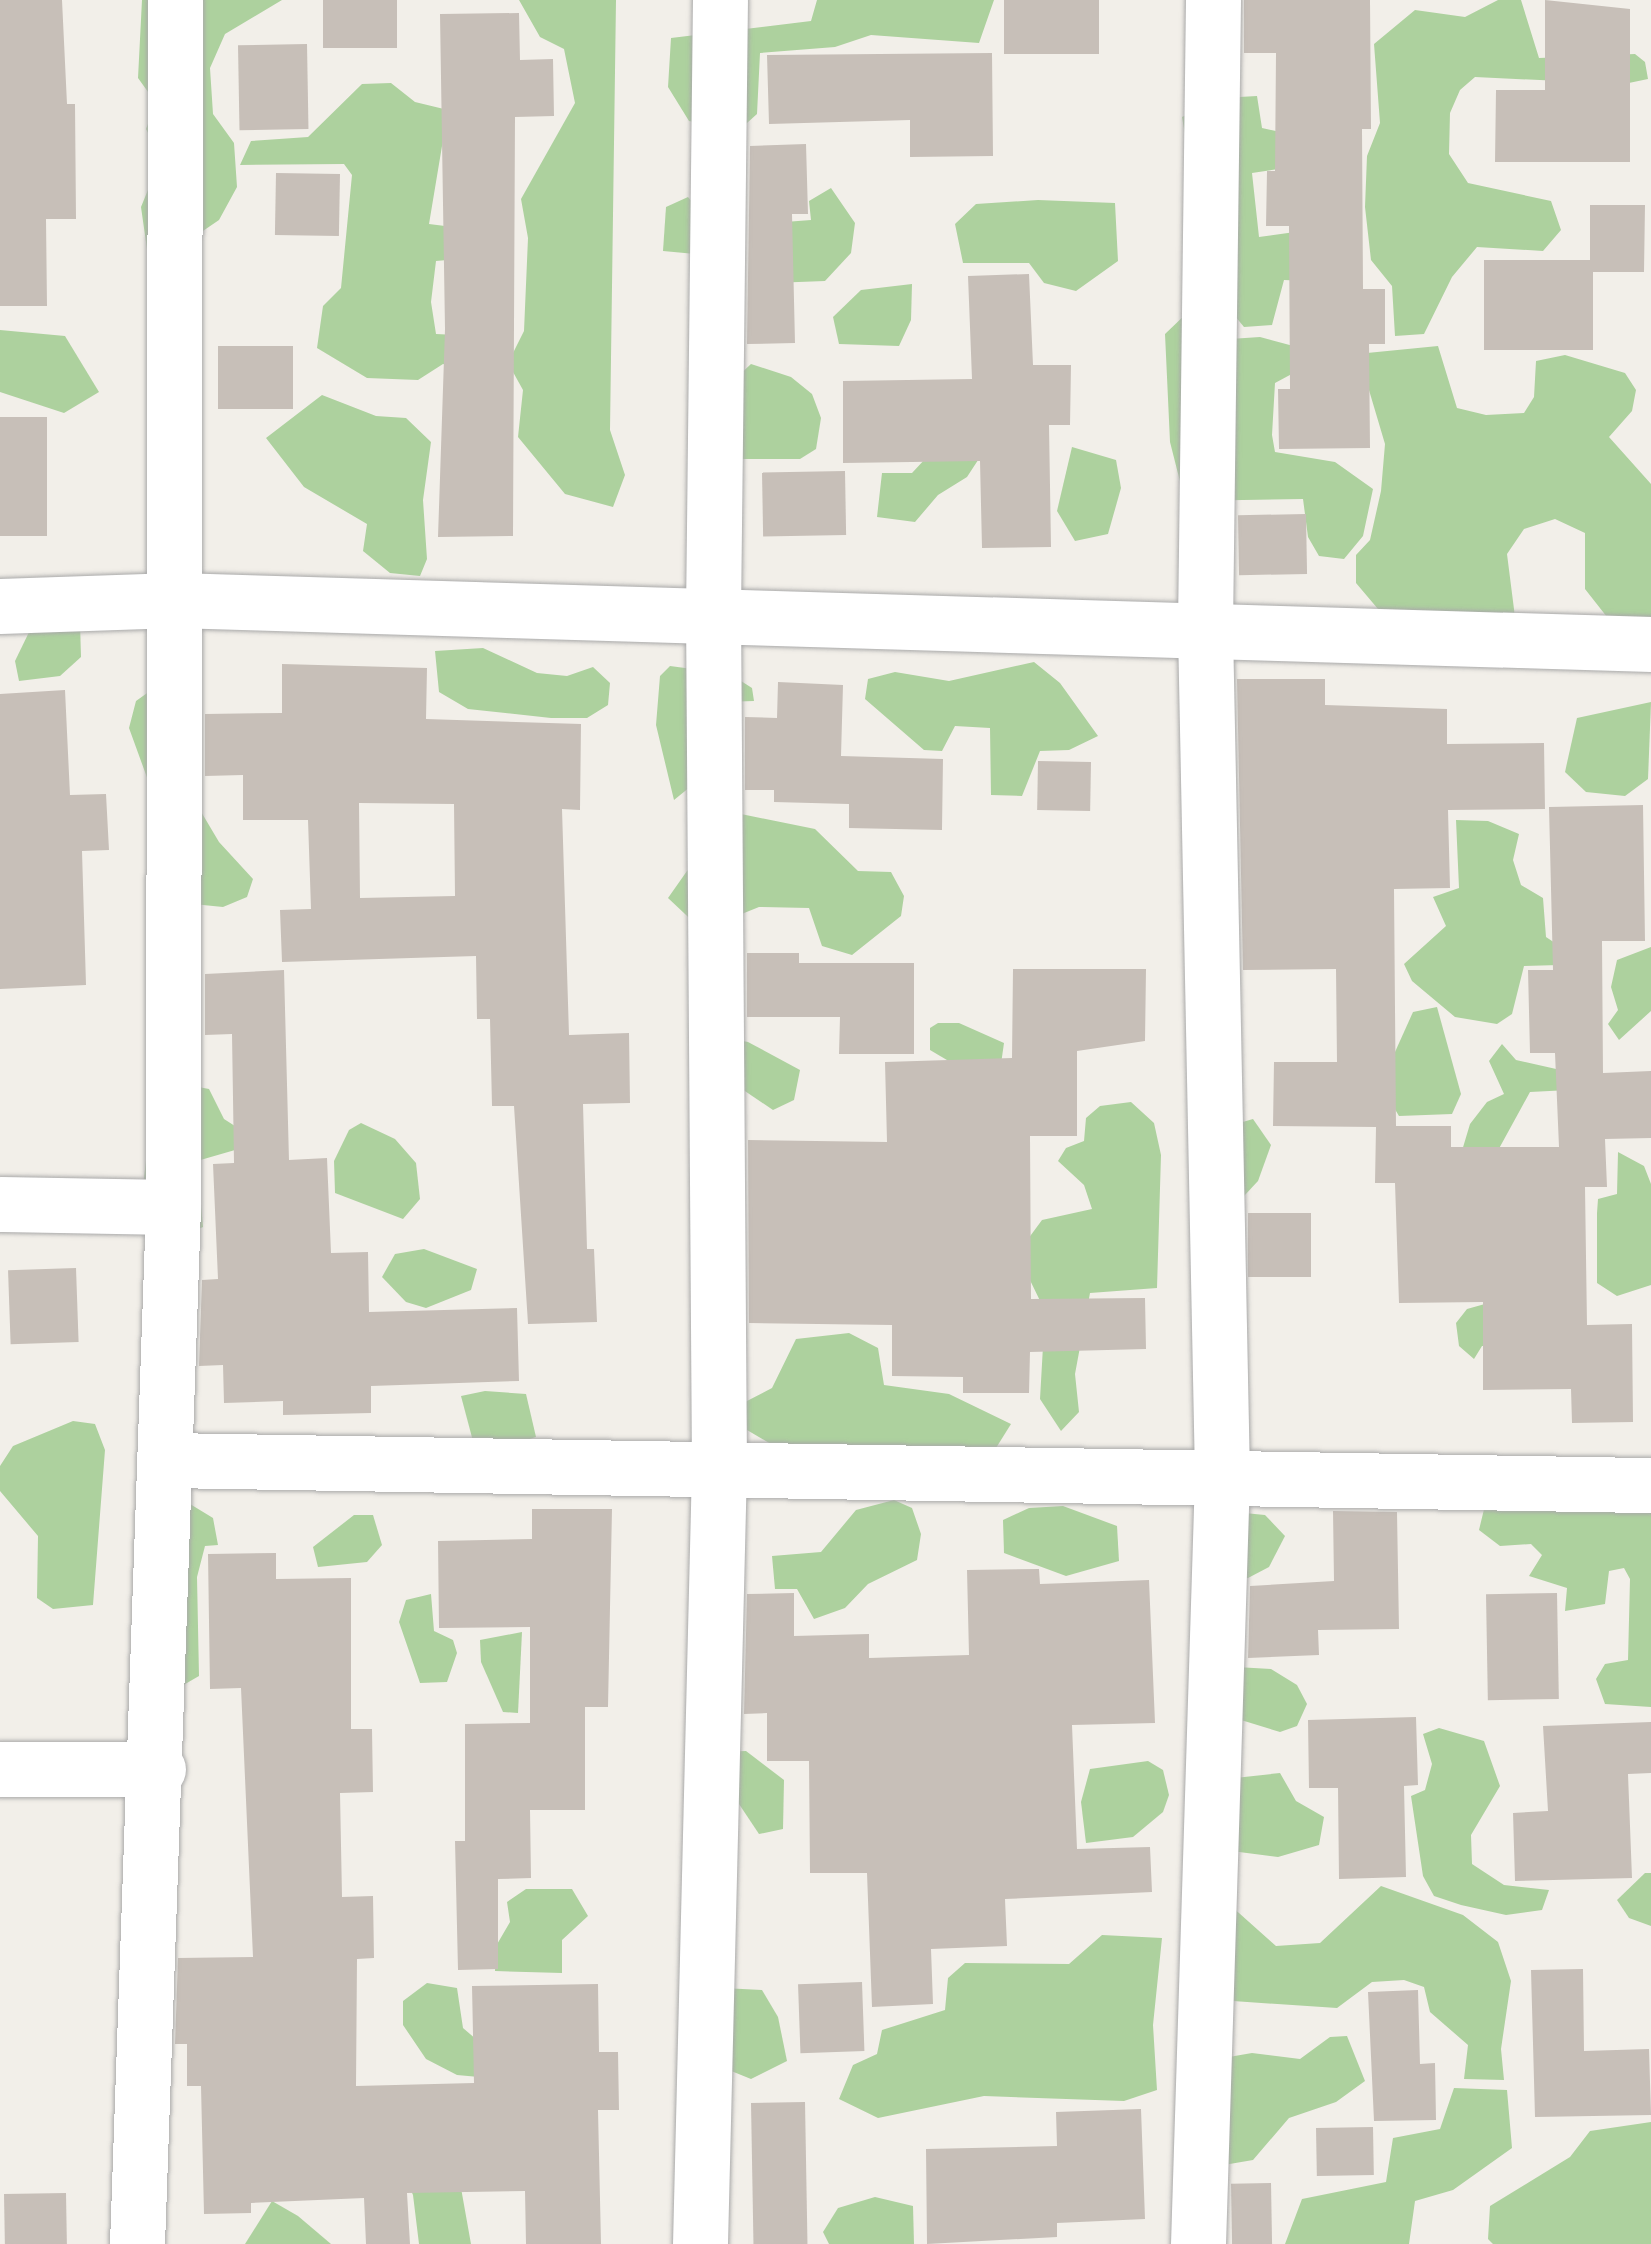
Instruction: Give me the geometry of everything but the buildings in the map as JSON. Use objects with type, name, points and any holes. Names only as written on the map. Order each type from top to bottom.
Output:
[{"type":"street","points":[[137,2244],[158,1769],[173,1207],[175,0]]},
{"type":"street","points":[[700,2244],[719,1469],[712,614],[720,0]]},
{"type":"street","points":[[1198,2244],[1222,1476],[1204,627],[1213,0]]},
{"type":"street","points":[[0,606],[175,600],[1204,627],[1651,644]]},
{"type":"street","points":[[0,1204],[173,1207]]},
{"type":"street","points":[[167,1460],[1651,1484]]},
{"type":"street","points":[[0,1769],[158,1769]]},
{"type":"green space","points":[[142,0],[282,0],[225,34],[210,68],[213,114],[234,143],[237,187],[219,220],[175,250],[147,249],[141,207],[161,158],[146,129],[156,103],[138,78]]},
{"type":"green space","points":[[519,0],[616,0],[610,430],[625,475],[613,507],[565,494],[518,437],[523,390],[508,363],[524,331],[528,238],[521,199],[575,103],[564,49],[540,37]]},
{"type":"green space","points":[[817,0],[994,0],[979,43],[871,35],[835,47],[760,53],[757,114],[738,131],[689,121],[668,87],[671,38],[811,21]]},
{"type":"green space","points":[[1498,0],[1521,0],[1539,58],[1635,54],[1645,62],[1648,79],[1624,84],[1475,77],[1460,90],[1450,113],[1449,154],[1468,183],[1551,201],[1561,230],[1543,251],[1477,247],[1452,277],[1424,334],[1395,336],[1392,286],[1371,260],[1365,207],[1367,156],[1380,123],[1374,44],[1415,10],[1465,17]]},
{"type":"green space","points":[[391,83],[415,102],[448,110],[429,224],[461,228],[481,257],[436,261],[431,302],[436,334],[477,336],[477,371],[443,364],[418,380],[367,378],[317,348],[323,306],[341,288],[352,175],[344,164],[240,165],[251,141],[308,137],[362,84]]},
{"type":"green space","points":[[1257,96],[1262,128],[1299,136],[1298,166],[1252,173],[1259,237],[1295,232],[1309,281],[1284,280],[1272,325],[1244,327],[1211,287],[1182,117],[1222,98]]},
{"type":"green space","points":[[831,188],[855,223],[851,253],[825,281],[772,283],[785,222],[811,220],[809,201]]},
{"type":"green space","points":[[688,197],[704,216],[706,255],[663,251],[666,207]]},
{"type":"green space","points":[[1038,200],[1115,203],[1118,261],[1076,291],[1044,283],[1029,263],[963,263],[955,224],[976,204]]},
{"type":"green space","points":[[912,284],[911,320],[899,346],[839,344],[833,317],[861,290]]},
{"type":"green space","points":[[1188,312],[1230,339],[1260,337],[1327,355],[1275,383],[1272,435],[1275,452],[1335,462],[1373,489],[1363,536],[1344,559],[1319,556],[1308,537],[1303,499],[1185,501],[1170,442],[1165,334]]},
{"type":"green space","points":[[0,330],[65,336],[99,392],[64,413],[0,392]]},
{"type":"green space","points":[[1438,346],[1457,408],[1486,415],[1524,413],[1534,397],[1536,361],[1565,355],[1625,373],[1636,390],[1632,411],[1609,437],[1651,484],[1651,619],[1607,617],[1585,589],[1585,533],[1555,519],[1524,529],[1507,554],[1515,617],[1378,609],[1356,583],[1356,555],[1370,540],[1381,491],[1385,444],[1366,380],[1367,353]]},
{"type":"green space","points":[[751,364],[791,377],[812,394],[821,418],[816,449],[800,459],[739,459],[723,390]]},
{"type":"green space","points":[[322,395],[376,416],[406,418],[431,442],[423,500],[427,559],[420,576],[390,573],[363,551],[367,524],[304,487],[266,438]]},
{"type":"green space","points":[[1072,447],[1116,460],[1121,488],[1108,534],[1075,541],[1057,511]]},
{"type":"green space","points":[[982,454],[967,477],[938,495],[915,522],[877,517],[882,473],[912,473],[926,458]]},
{"type":"green space","points":[[80,623],[81,657],[60,676],[19,681],[15,661],[32,626]]},
{"type":"green space","points":[[483,648],[537,673],[567,676],[593,667],[610,683],[608,705],[587,718],[551,718],[468,709],[439,692],[435,651]]},
{"type":"green space","points":[[1034,662],[1060,683],[1098,736],[1069,750],[1040,751],[1022,796],[991,795],[990,728],[955,726],[942,751],[924,750],[865,699],[868,679],[895,672],[949,681]]},
{"type":"green space","points":[[670,666],[730,674],[752,688],[754,701],[691,703],[690,787],[674,800],[656,725],[660,676]]},
{"type":"green space","points":[[150,691],[181,778],[219,842],[253,879],[247,897],[223,907],[193,904],[129,728],[136,701]]},
{"type":"green space","points":[[1651,702],[1648,779],[1625,796],[1586,792],[1565,772],[1577,718]]},
{"type":"green space","points":[[741,814],[815,829],[858,871],[891,872],[904,896],[901,916],[852,955],[822,946],[809,908],[759,907],[702,930],[668,898],[687,871],[729,837]]},
{"type":"green space","points":[[1456,820],[1488,821],[1519,834],[1513,860],[1521,885],[1543,898],[1546,937],[1561,947],[1559,965],[1524,966],[1512,1014],[1497,1024],[1455,1017],[1412,981],[1404,964],[1446,926],[1433,897],[1459,888]]},
{"type":"green space","points":[[1651,947],[1651,1011],[1619,1040],[1608,1024],[1618,1010],[1611,987],[1617,960]]},
{"type":"green space","points":[[1437,1007],[1461,1094],[1452,1114],[1399,1116],[1384,1091],[1395,1052],[1413,1012]]},
{"type":"green space","points":[[938,1023],[959,1023],[1004,1043],[1001,1064],[952,1063],[930,1050],[930,1028]]},
{"type":"green space","points":[[722,1037],[748,1042],[800,1070],[794,1100],[773,1110],[736,1085]]},
{"type":"green space","points":[[1502,1044],[1516,1060],[1565,1071],[1569,1090],[1530,1092],[1490,1165],[1461,1154],[1470,1124],[1487,1102],[1504,1094],[1489,1061]]},
{"type":"green space","points":[[188,1085],[209,1089],[224,1119],[238,1128],[235,1150],[197,1161],[203,1227],[169,1241],[141,1209],[147,1152]]},
{"type":"green space","points":[[1131,1102],[1154,1123],[1161,1155],[1157,1288],[1090,1293],[1075,1374],[1079,1412],[1061,1431],[1040,1399],[1045,1311],[1027,1274],[1028,1239],[1042,1220],[1092,1209],[1084,1185],[1058,1161],[1066,1148],[1084,1141],[1086,1118],[1100,1106]]},
{"type":"green space","points":[[1253,1119],[1271,1145],[1258,1181],[1244,1196],[1218,1191],[1222,1128]]},
{"type":"green space","points":[[361,1123],[395,1139],[416,1163],[420,1199],[403,1219],[335,1193],[334,1161],[349,1130]]},
{"type":"green space","points":[[1618,1152],[1644,1166],[1651,1184],[1651,1285],[1617,1296],[1597,1283],[1597,1213],[1598,1199],[1617,1194]]},
{"type":"green space","points":[[424,1249],[477,1269],[471,1290],[426,1308],[406,1302],[382,1277],[395,1254]]},
{"type":"green space","points":[[1517,1295],[1504,1347],[1482,1346],[1474,1359],[1459,1346],[1456,1323],[1467,1309]]},
{"type":"green space","points":[[849,1333],[878,1348],[884,1385],[949,1394],[1011,1424],[996,1448],[776,1447],[747,1430],[745,1402],[772,1388],[796,1339]]},
{"type":"green space","points":[[485,1391],[526,1394],[536,1437],[505,1447],[474,1445],[461,1396]]},
{"type":"green space","points":[[73,1421],[95,1424],[105,1450],[93,1605],[53,1609],[37,1598],[38,1536],[0,1491],[0,1466],[13,1446]]},
{"type":"green space","points":[[894,1500],[912,1508],[921,1534],[917,1560],[868,1584],[845,1608],[814,1619],[797,1589],[775,1589],[772,1556],[821,1552],[856,1510]]},
{"type":"green space","points":[[1486,1501],[1651,1509],[1651,1707],[1605,1704],[1596,1679],[1605,1664],[1628,1660],[1630,1579],[1624,1568],[1609,1571],[1605,1604],[1565,1611],[1567,1588],[1529,1576],[1542,1555],[1531,1544],[1500,1546],[1479,1530]]},
{"type":"green space","points":[[190,1504],[213,1518],[218,1545],[205,1546],[197,1577],[199,1676],[173,1691]]},
{"type":"green space","points":[[1063,1506],[1117,1526],[1119,1561],[1066,1576],[1004,1553],[1003,1520],[1029,1508]]},
{"type":"green space","points":[[1234,1512],[1265,1515],[1285,1536],[1269,1567],[1248,1578],[1228,1577]]},
{"type":"green space","points":[[354,1515],[373,1515],[382,1545],[367,1562],[318,1567],[313,1547]]},
{"type":"green space","points":[[431,1594],[434,1631],[453,1640],[457,1653],[447,1682],[420,1683],[399,1622],[406,1600]]},
{"type":"green space","points":[[522,1632],[518,1713],[503,1712],[481,1662],[480,1640]]},
{"type":"green space","points":[[1219,1666],[1271,1669],[1297,1685],[1307,1704],[1297,1726],[1280,1732],[1241,1720]]},
{"type":"green space","points":[[1439,1728],[1484,1741],[1500,1786],[1471,1835],[1472,1864],[1504,1885],[1549,1890],[1542,1910],[1506,1915],[1434,1896],[1423,1876],[1411,1796],[1425,1790],[1432,1764],[1423,1734]]},
{"type":"green space","points":[[746,1751],[784,1780],[783,1829],[759,1834],[725,1783],[717,1752]]},
{"type":"green space","points":[[1148,1761],[1163,1770],[1169,1795],[1163,1812],[1133,1837],[1086,1843],[1081,1802],[1090,1769]]},
{"type":"green space","points":[[1280,1773],[1296,1801],[1324,1817],[1319,1845],[1278,1857],[1216,1849],[1235,1778]]},
{"type":"green space","points":[[1645,1873],[1651,1873],[1651,1926],[1629,1918],[1617,1900]]},
{"type":"green space","points":[[1381,1886],[1463,1915],[1498,1942],[1511,1981],[1501,2049],[1504,2080],[1464,2079],[1468,2045],[1430,2012],[1424,1987],[1404,1980],[1372,1982],[1337,2008],[1233,2001],[1230,1905],[1276,1946],[1320,1943]]},
{"type":"green space","points":[[526,1889],[572,1889],[588,1916],[562,1940],[562,1973],[495,1971],[496,1946],[510,1922],[507,1902]]},
{"type":"green space","points":[[1102,1935],[1162,1938],[1153,2025],[1157,2090],[1124,2101],[984,2096],[878,2118],[839,2099],[853,2065],[877,2054],[882,2030],[945,2010],[948,1978],[965,1963],[1069,1964]]},
{"type":"green space","points":[[427,1983],[457,1988],[463,2028],[491,2052],[490,2078],[457,2075],[426,2059],[403,2025],[403,2001]]},
{"type":"green space","points":[[723,1988],[762,1990],[778,2017],[787,2061],[751,2079],[709,2062]]},
{"type":"green space","points":[[1347,2036],[1365,2081],[1336,2102],[1289,2118],[1253,2160],[1212,2167],[1206,2061],[1252,2053],[1300,2059],[1330,2037]]},
{"type":"green space","points":[[1454,2088],[1507,2090],[1512,2148],[1453,2190],[1415,2201],[1409,2244],[1285,2244],[1302,2199],[1386,2182],[1393,2138],[1440,2129]]},
{"type":"green space","points":[[1651,2122],[1651,2244],[1493,2244],[1488,2239],[1490,2206],[1570,2157],[1590,2131]]},
{"type":"green space","points":[[403,2173],[461,2188],[471,2244],[419,2244],[413,2195]]},
{"type":"green space","points":[[875,2197],[913,2206],[914,2244],[829,2244],[823,2232],[838,2208]]},
{"type":"green space","points":[[272,2201],[298,2216],[331,2244],[245,2244]]}]
